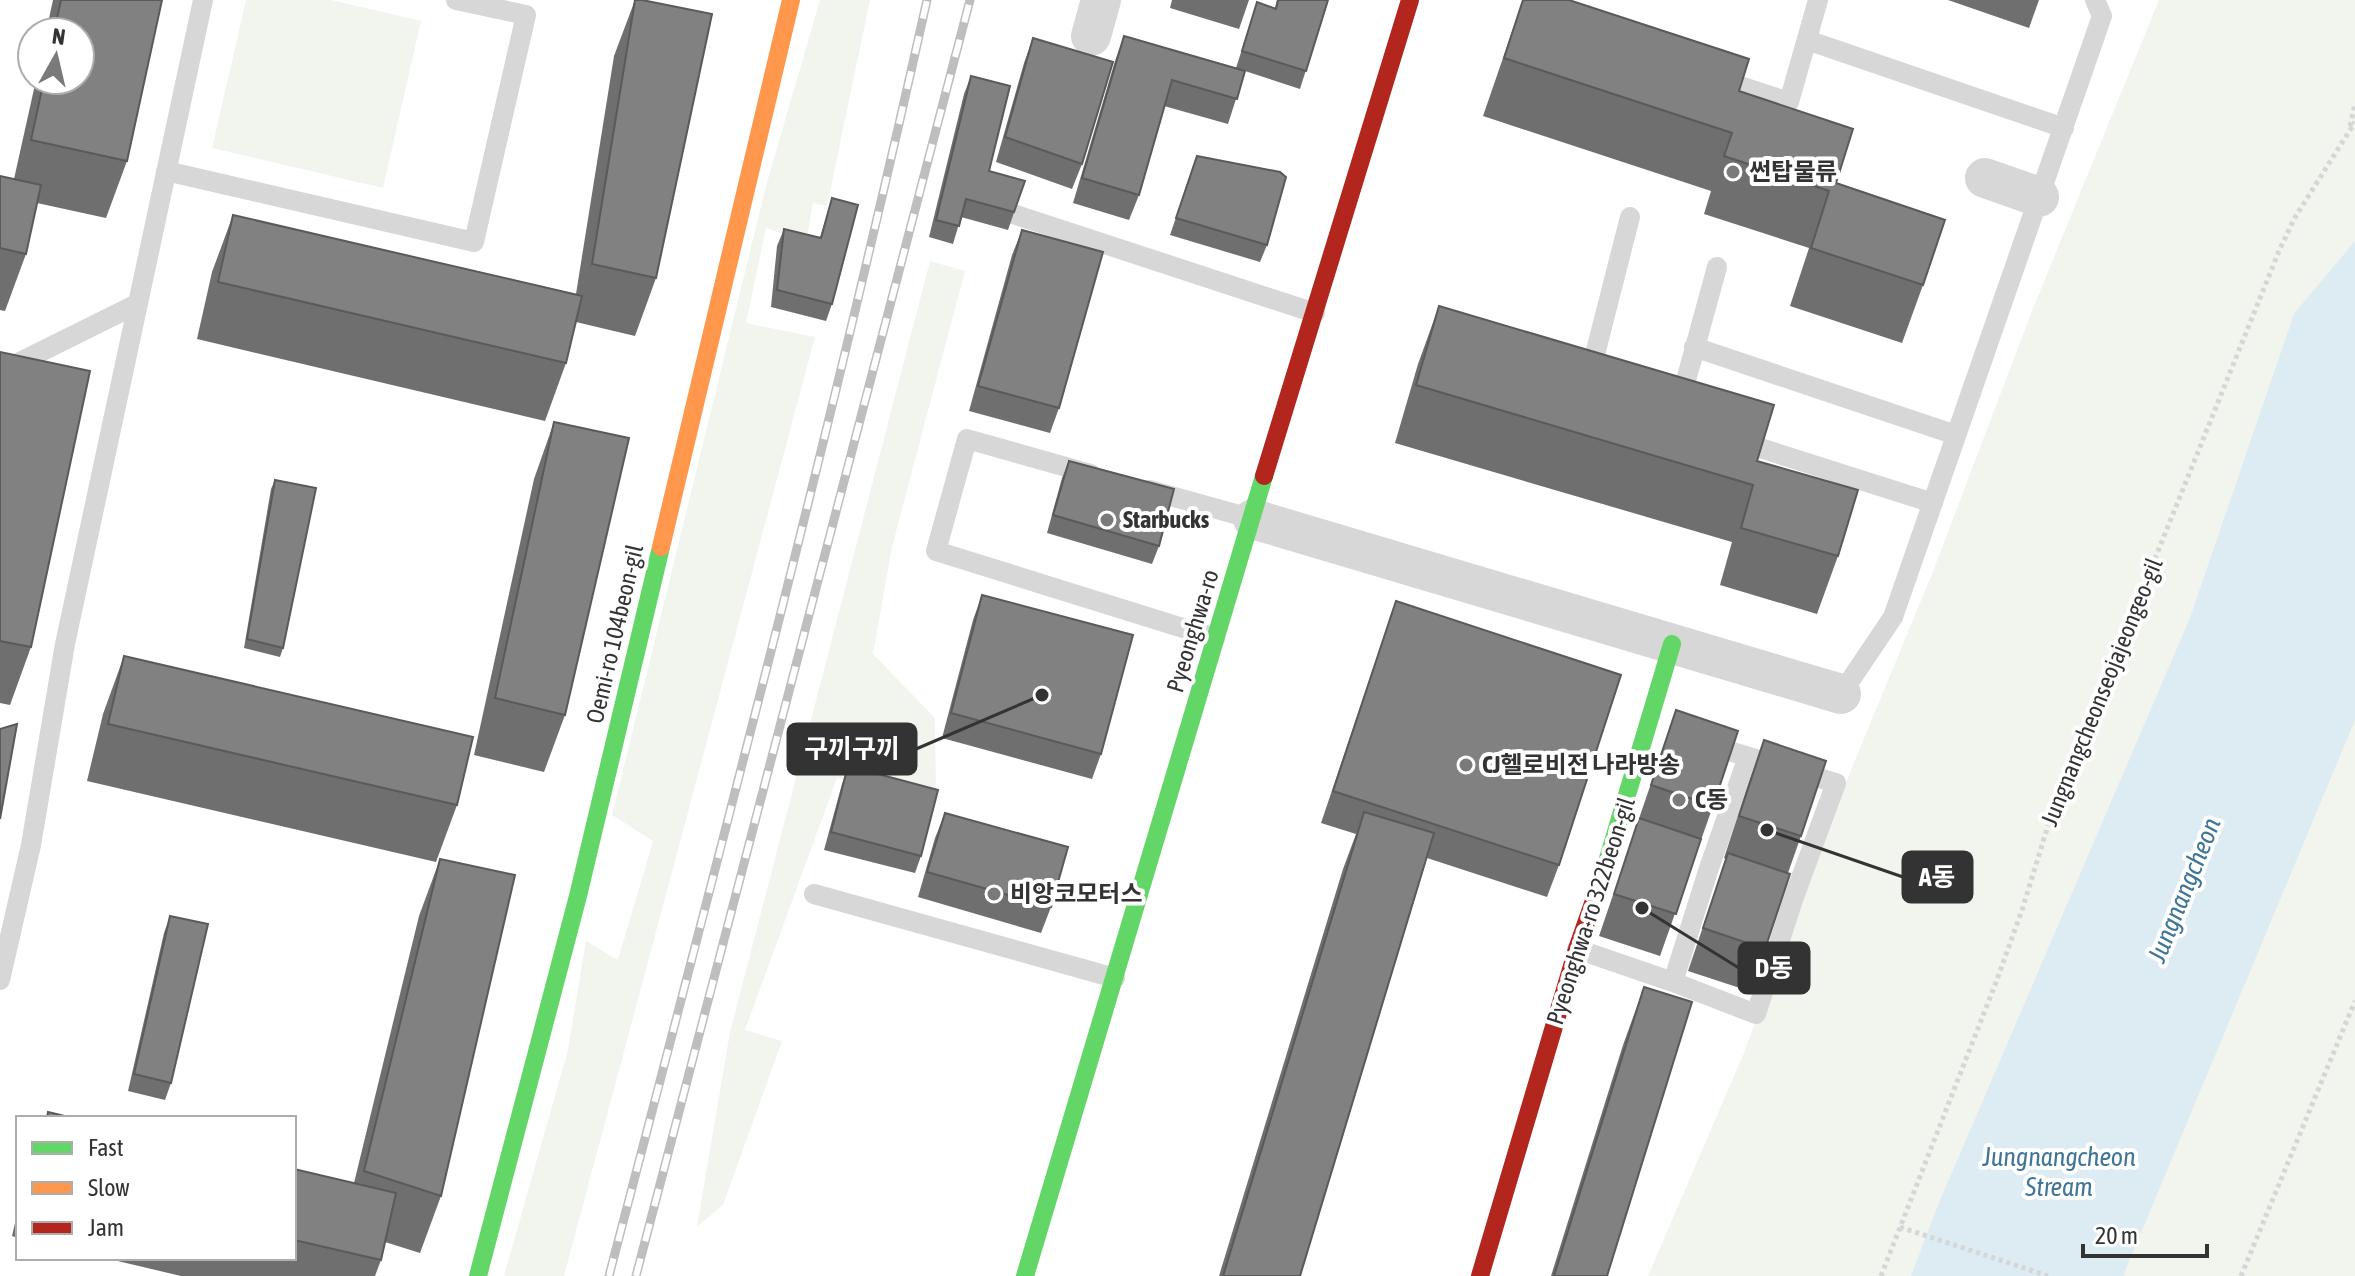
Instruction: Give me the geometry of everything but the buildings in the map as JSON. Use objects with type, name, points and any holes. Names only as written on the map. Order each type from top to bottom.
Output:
[{"type":"street","name":"Oemi-ro 104beon-gil","points":[[478,1276],[578,896],[791,0]]},
{"type":"street","name":"Pyeonghwa-ro","points":[[1025,1276],[1410,0]]},
{"type":"street","points":[[1985,178],[2039,197]]},
{"type":"street","points":[[1253,519],[1841,694]]},
{"type":"street","name":"Pyeonghwa-ro 322beon-gil","points":[[1480,1276],[1577,949],[1623,839],[1656,728],[1672,644]]},
{"type":"lane","points":[[0,980],[31,845],[65,644],[203,0]]},
{"type":"lane","points":[[166,171],[474,242],[526,15],[456,0]]},
{"type":"lane","points":[[1690,70],[1789,102],[1818,0]]},
{"type":"lane","points":[[1841,694],[1890,624],[2102,16],[2095,0]]},
{"type":"lane","points":[[1807,40],[2064,128]]},
{"type":"lane","points":[[1013,214],[1315,313]]},
{"type":"lane","points":[[1586,394],[1630,217]]},
{"type":"lane","points":[[1675,422],[1717,267]]},
{"type":"lane","points":[[0,372],[137,304]]},
{"type":"lane","points":[[1694,347],[1956,435]]},
{"type":"lane","points":[[1720,436],[1933,503]]},
{"type":"lane","points":[[1215,638],[936,551],[967,439],[1253,519]]},
{"type":"lane","points":[[1577,949],[1756,1014],[1786,895],[1836,783],[1691,739]]},
{"type":"lane","points":[[1673,982],[1748,757]]},
{"type":"lane","points":[[814,894],[1115,978]]},
{"type":"path","points":[[2349,130],[2355,104]]},
{"type":"path","name":"Jungnangcheonseojajeongeo-gil","points":[[1881,1276],[1995,985],[2051,816],[2115,647],[2154,561],[2279,251],[2294,219],[2355,122]]},
{"type":"path","points":[[2241,1276],[2355,1001]]},
{"type":"path","points":[[1900,1227],[2048,1276]]},
{"type":"shaded area","points":[[246,0],[331,0],[421,21],[383,188],[212,148]]},
{"type":"shaded area","points":[[820,0],[870,0],[827,206],[813,203],[806,242],[766,228],[746,323],[815,337],[564,1276],[504,1276],[568,1050],[586,941],[618,960],[653,841],[612,815],[766,186]]},
{"type":"shaded area","points":[[2159,0],[2355,0],[2355,1276],[1648,1276],[1743,1055],[1853,765],[1932,574],[2032,311]]},
{"type":"shaded area","points":[[930,261],[965,271],[892,547],[873,654],[935,718],[936,798],[837,778],[745,1030],[782,1041],[723,1205],[697,1227],[730,1032]]},
{"type":"water","name":"Jungnangcheon Stream","points":[[2355,241],[2355,720],[2123,1276],[1911,1276],[1938,1205],[2190,618],[2294,314]]},
{"type":"railway","points":[[609,1276],[814,480],[927,0]]},
{"type":"railway","points":[[636,1276],[970,0]]},
{"type":"traffic: fast","points":[[1025,1276],[1264,476]]},
{"type":"traffic: fast","points":[[478,1276],[578,896],[661,547]]},
{"type":"traffic: fast","points":[[1604,872],[1672,644]]},
{"type":"traffic: slow","points":[[661,547],[791,0]]},
{"type":"traffic: jam","points":[[1264,476],[1410,0]]},
{"type":"traffic: jam","points":[[1480,1276],[1577,949],[1604,872]]},
{"type":"place","name":"썬탑물류","points":[[1733,172]]},
{"type":"place","name":"Starbucks","points":[[1107,520]]},
{"type":"place","name":"구끼구끼","points":[[1042,695]]},
{"type":"place","name":"CJ헬로비전 나라방송","points":[[1466,765]]},
{"type":"place","name":"C동","points":[[1679,800]]},
{"type":"place","name":"A동","points":[[1767,830]]},
{"type":"place","name":"비앙코모터스","points":[[994,894]]},
{"type":"place","name":"D동","points":[[1642,908]]},
{"type":"water label","name":"Jungnangcheon","points":[[2184,890]]}]
